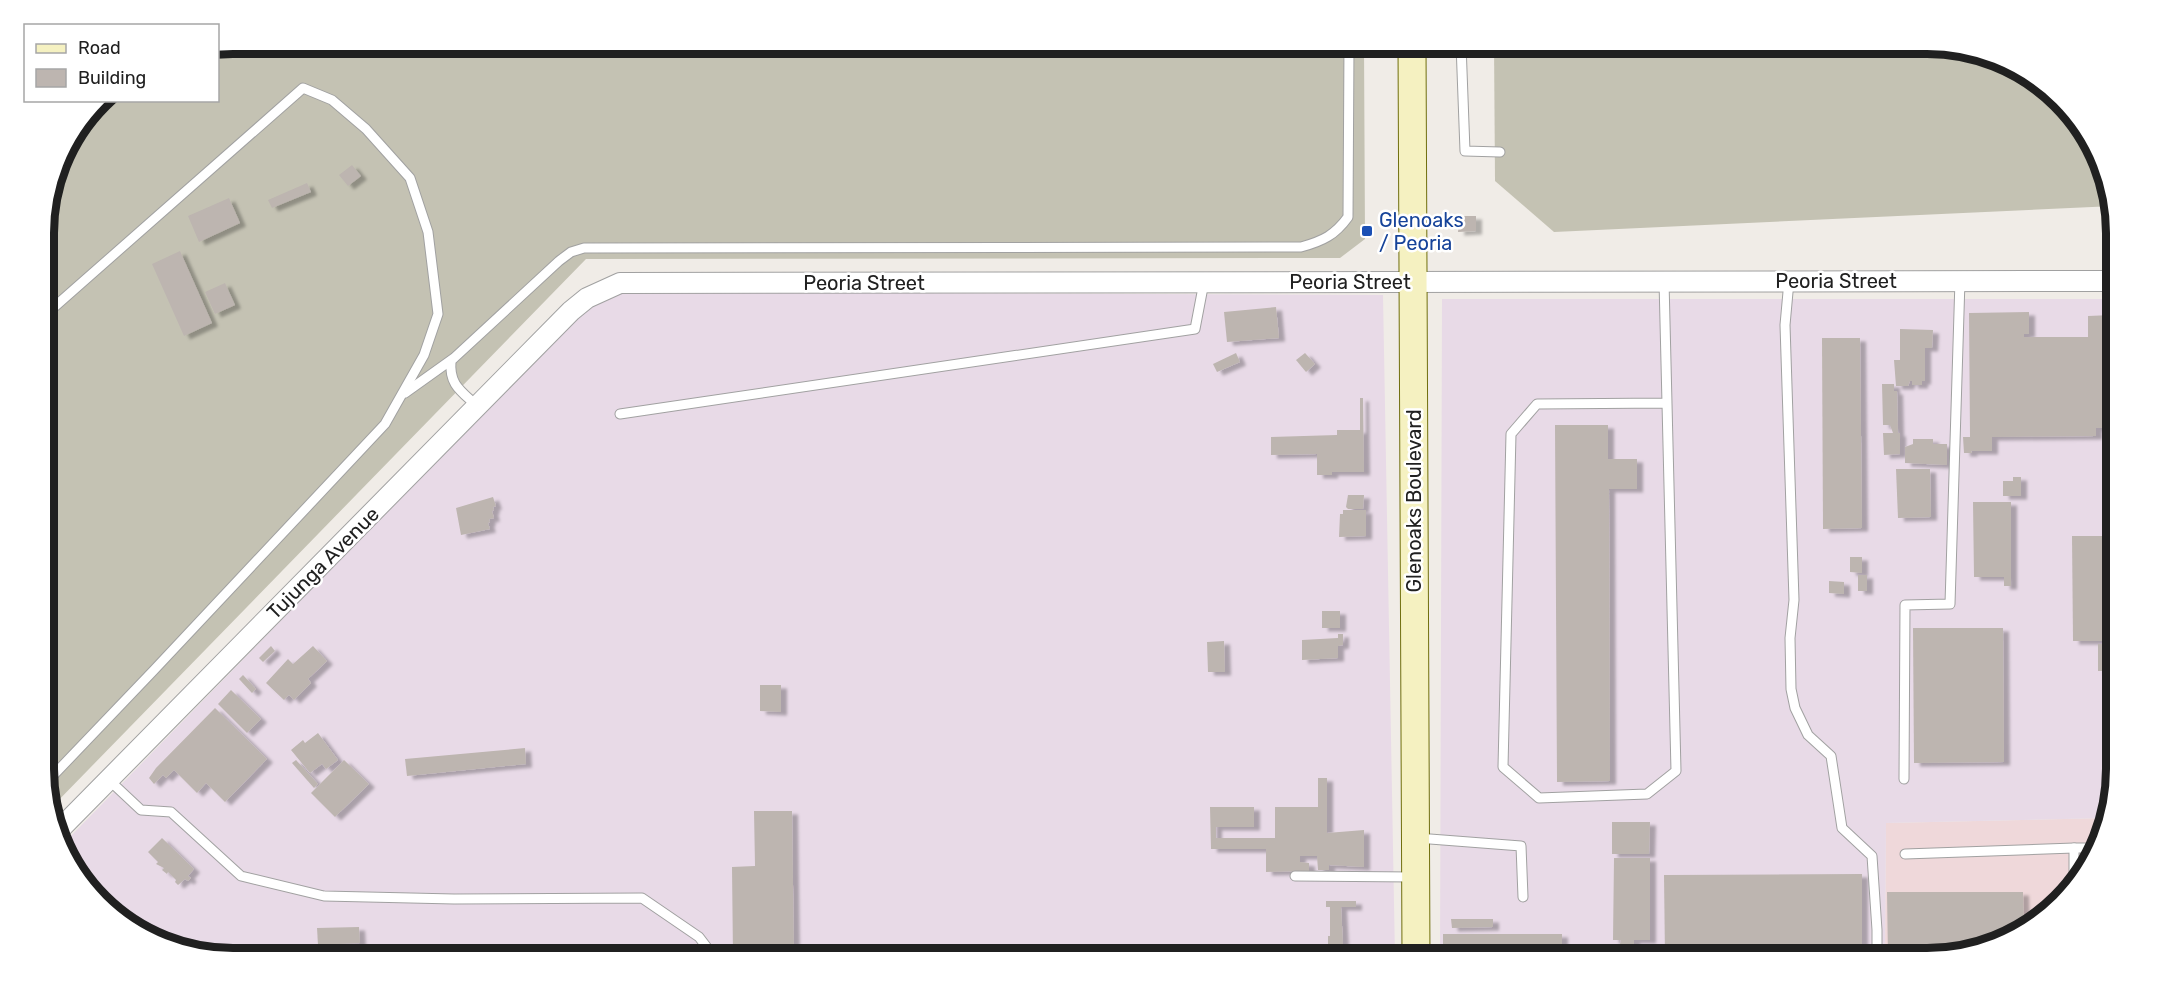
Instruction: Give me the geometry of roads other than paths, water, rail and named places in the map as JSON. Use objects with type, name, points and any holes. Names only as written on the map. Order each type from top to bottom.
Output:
[{"type":"main road","name":"Glenoaks Boulevard","points":[[1412,54],[1416,948]]},
{"type":"street","name":"Peoria Street","points":[[587,298],[620,283],[2106,281]]},
{"type":"street","name":"Tujunga Avenue","points":[[64,825],[571,311],[587,298]]},
{"type":"lane","points":[[401,397],[451,361],[559,261],[571,252],[584,248],[1301,247],[1321,241],[1339,230],[1348,217],[1349,54]]},
{"type":"lane","points":[[1461,54],[1465,151],[1500,152]]},
{"type":"lane","points":[[54,307],[303,88],[332,100],[366,129],[410,178],[428,232],[438,314],[424,355],[385,424],[54,774]]},
{"type":"lane","points":[[1904,778],[1905,605],[1950,604],[1960,280]]},
{"type":"lane","points":[[1664,281],[1676,771],[1647,794],[1539,798],[1503,767],[1511,434],[1537,404],[1667,404]]},
{"type":"lane","points":[[1789,281],[1785,325],[1794,600],[1790,638],[1791,689],[1795,708],[1808,735],[1832,756],[1842,828],[1872,856],[1877,948]]},
{"type":"lane","points":[[620,414],[1195,329],[1204,282]]},
{"type":"lane","points":[[451,361],[450,375],[458,387],[477,406]]},
{"type":"lane","points":[[108,780],[141,810],[171,812],[241,876],[324,896],[454,899],[642,898],[699,937],[707,948]]},
{"type":"lane","points":[[1415,838],[1521,846],[1523,897]]},
{"type":"lane","points":[[2074,848],[2074,872]]},
{"type":"lane","points":[[1905,854],[2087,848]]},
{"type":"lane","points":[[1295,876],[1415,877]]},
{"type":"place","name":"Glenoaks / Peoria","points":[[1367,231]]}]
